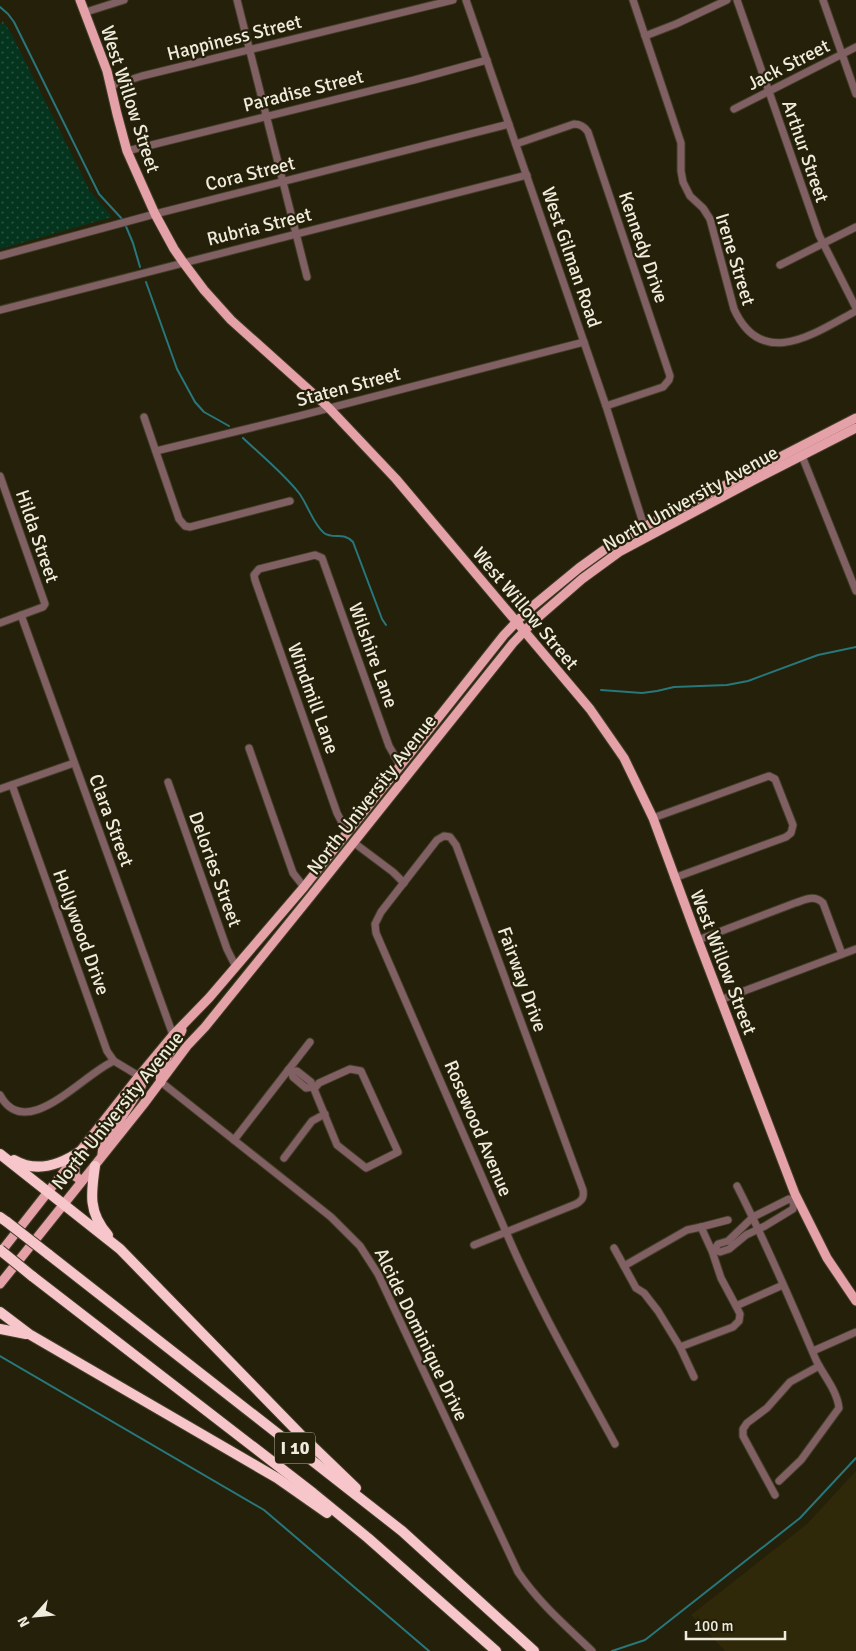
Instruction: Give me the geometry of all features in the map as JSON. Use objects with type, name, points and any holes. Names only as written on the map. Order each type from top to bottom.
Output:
[{"type":"highway","points":[[0,1153],[23,1165],[34,1166],[66,1161],[82,1150]]},
{"type":"highway","points":[[0,1153],[120,1249]]},
{"type":"highway","points":[[98,1162],[91,1199],[102,1228],[120,1249],[300,1434],[402,1531]]},
{"type":"highway","name":"I 10","points":[[3,1219],[402,1531],[534,1651]]},
{"type":"highway","name":"I 10","points":[[0,1252],[313,1493],[496,1651]]},
{"type":"highway","points":[[0,1312],[28,1334],[277,1478],[394,1562]]},
{"type":"highway","points":[[0,1329],[28,1334]]},
{"type":"main road","name":"West Willow Street","points":[[80,0],[104,62],[127,151],[155,214],[183,262],[204,290],[231,320],[328,407],[396,479],[590,709],[624,758],[653,818],[796,1201],[827,1258],[856,1301]]},
{"type":"main road","name":"North University Avenue","points":[[0,1252],[139,1076],[304,887],[516,621],[579,568],[604,550],[644,526],[856,418]]},
{"type":"main road","name":"North University Avenue","points":[[0,1284],[161,1082],[187,1046],[244,979],[524,630],[582,579],[619,552],[856,428]]},
{"type":"main road","points":[[400,765],[407,775]]},
{"type":"main road","points":[[236,967],[244,979]]},
{"type":"main road","points":[[205,1027],[212,1005],[209,998]]},
{"type":"main road","points":[[161,1082],[162,1066],[180,1036],[184,1025]]},
{"type":"main road","points":[[98,1162],[103,1147],[142,1085],[139,1076]]},
{"type":"main road","points":[[75,1159],[76,1176],[82,1181]]},
{"type":"street","points":[[86,12],[124,0]]},
{"type":"street","points":[[238,0],[307,277]]},
{"type":"street","name":"Happiness Street","points":[[110,86],[453,0]]},
{"type":"street","name":"West Gilman Road","points":[[466,0],[606,406],[644,526]]},
{"type":"street","name":"Irene Street","points":[[633,0],[681,143],[683,182],[690,196],[703,208],[710,219],[734,309],[741,323],[748,331],[760,339],[774,343],[784,343],[808,336],[856,310]]},
{"type":"street","points":[[645,36],[727,0]]},
{"type":"street","name":"Arthur Street","points":[[737,0],[813,218],[823,244],[856,310]]},
{"type":"street","points":[[823,0],[856,94]]},
{"type":"street","name":"Jack Street","points":[[734,109],[856,47]]},
{"type":"street","name":"Paradise Street","points":[[127,151],[487,60]]},
{"type":"street","name":"Cora Street","points":[[0,256],[130,220],[509,124]]},
{"type":"street","name":"Kennedy Drive","points":[[516,144],[574,124],[584,126],[588,132],[670,376],[663,387],[606,406]]},
{"type":"street","name":"Rubria Street","points":[[0,310],[527,175]]},
{"type":"street","points":[[780,265],[856,227]]},
{"type":"street","name":"Staten Street","points":[[156,451],[584,342]]},
{"type":"street","points":[[144,417],[179,519],[185,526],[190,527],[290,501]]},
{"type":"street","points":[[802,456],[856,591]]},
{"type":"street","name":"Hilda Street","points":[[0,476],[45,606],[21,615]]},
{"type":"street","name":"Wilshire Lane","points":[[255,573],[264,567],[315,556],[322,558],[389,746],[400,765]]},
{"type":"street","name":"Windmill Lane","points":[[255,573],[255,580],[334,803],[347,832]]},
{"type":"street","points":[[0,622],[21,615]]},
{"type":"street","name":"Clara Street","points":[[21,615],[174,1035]]},
{"type":"street","points":[[249,748],[294,873],[304,887]]},
{"type":"street","points":[[0,789],[74,763]]},
{"type":"street","points":[[653,818],[769,776],[775,779],[782,793],[793,825],[791,833],[786,837],[674,878]]},
{"type":"street","name":"Delories Street","points":[[168,782],[227,949],[236,967]]},
{"type":"street","name":"Hollywood Drive","points":[[12,785],[108,1051],[114,1061]]},
{"type":"street","name":"Fairway Drive","points":[[404,883],[438,840],[444,836],[452,840],[456,846],[583,1190],[583,1198],[576,1204],[506,1232]]},
{"type":"street","points":[[353,842],[393,872],[404,883]]},
{"type":"street","name":"Rosewood Avenue","points":[[404,883],[377,917],[375,924],[376,933],[527,1278],[615,1444]]},
{"type":"street","points":[[698,940],[796,903],[816,898],[822,903],[842,954]]},
{"type":"street","points":[[720,1000],[856,949]]},
{"type":"street","points":[[234,1140],[290,1071],[310,1042]]},
{"type":"street","points":[[0,1095],[7,1105],[13,1109],[34,1112],[52,1104],[98,1069],[114,1061],[139,1076]]},
{"type":"street","points":[[290,1071],[293,1077],[303,1080],[306,1088],[313,1088],[350,1069],[361,1071],[398,1152],[366,1168],[337,1145],[313,1088]]},
{"type":"street","name":"Alcide Dominique Drive","points":[[161,1082],[331,1217],[360,1246],[378,1274],[518,1572],[541,1602],[592,1651]]},
{"type":"street","points":[[284,1158],[312,1121],[324,1114]]},
{"type":"street","points":[[737,1186],[759,1229],[819,1366],[838,1400],[839,1408],[801,1460],[779,1481]]},
{"type":"street","points":[[789,1199],[796,1201],[793,1209],[746,1235],[729,1249],[720,1252],[713,1250],[718,1244],[728,1241],[753,1217],[789,1199]]},
{"type":"street","points":[[766,1210],[767,1217],[776,1219]]},
{"type":"street","points":[[624,1266],[687,1230],[728,1220]]},
{"type":"street","points":[[680,1347],[733,1327],[739,1322],[740,1314],[721,1278],[713,1250],[701,1227]]},
{"type":"street","points":[[474,1246],[506,1232]]},
{"type":"street","points":[[614,1248],[636,1288],[644,1293],[658,1311],[680,1347],[694,1377]]},
{"type":"street","points":[[736,1306],[784,1285]]},
{"type":"street","points":[[812,1351],[856,1332]]},
{"type":"street","points":[[775,1495],[744,1436],[743,1429],[747,1423],[767,1408],[790,1382],[819,1366]]},
{"type":"shaded area","points":[[856,1471],[856,1651],[725,1651],[691,1615],[807,1524]]},
{"type":"green space","points":[[3,21],[11,33],[90,191],[112,217],[0,249],[0,25]]},
{"type":"waterway","points":[[0,7],[14,22],[99,194],[123,220]]},
{"type":"waterway","points":[[125,224],[140,267]]},
{"type":"waterway","points":[[146,282],[177,369],[195,402],[204,412],[229,426]]},
{"type":"waterway","points":[[243,438],[299,493],[317,525],[324,533],[331,536],[346,537],[353,542],[382,619],[386,625]]},
{"type":"waterway","points":[[601,690],[642,693],[674,687],[727,685],[748,681],[818,655],[856,647]]},
{"type":"waterway","points":[[0,1356],[264,1510],[429,1651]]},
{"type":"waterway","points":[[612,1651],[645,1640],[800,1518],[856,1458]]}]
